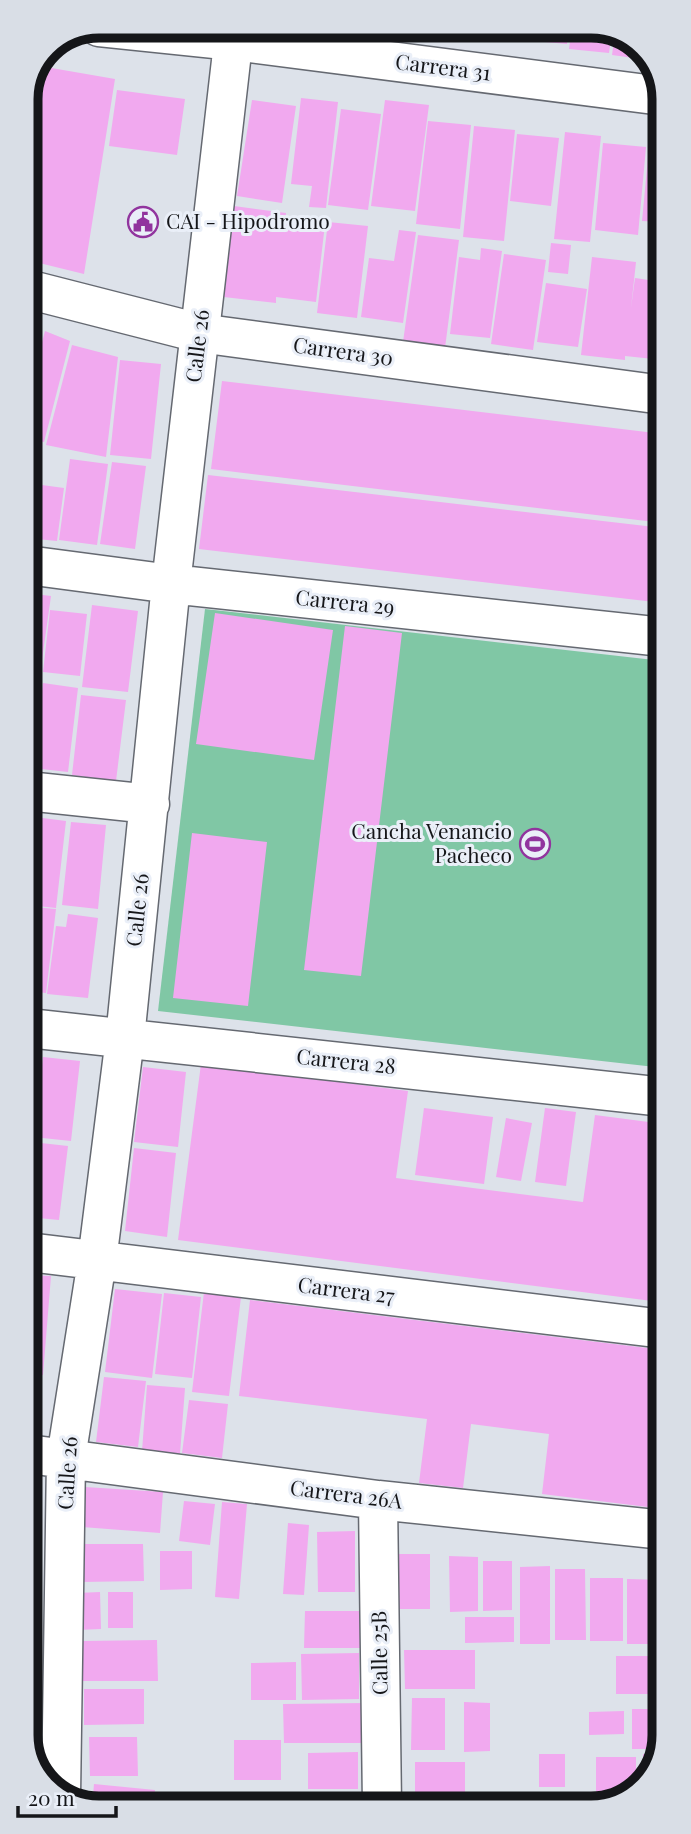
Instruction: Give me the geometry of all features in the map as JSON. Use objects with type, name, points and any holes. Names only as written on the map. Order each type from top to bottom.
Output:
[{"type":"street","name":"Calle 26","points":[[61,1781],[66,1458],[97,1261],[124,1038],[171,584],[234,38]]},
{"type":"street","name":"Carrera 31","points":[[265,38],[652,95]]},
{"type":"street","name":"Carrera 30","points":[[39,292],[199,333],[652,395]]},
{"type":"street","name":"Carrera 29","points":[[39,567],[171,584],[652,636]]},
{"type":"street","points":[[39,792],[150,804]]},
{"type":"street","name":"Carrera 28","points":[[38,1029],[652,1096]]},
{"type":"street","name":"Carrera 27","points":[[38,1253],[652,1328]]},
{"type":"street","name":"Carrera 26A","points":[[38,1455],[378,1500],[652,1529]]},
{"type":"street","name":"Calle 25B","points":[[378,1500],[382,1796]]},
{"type":"green space","points":[[205,609],[652,660],[652,1067],[158,1011]]},
{"type":"building","points":[[524,39],[568,39],[567,44]]},
{"type":"building","points":[[570,39],[611,42],[609,53],[569,49]]},
{"type":"building","points":[[614,43],[636,58],[612,55]]},
{"type":"building","points":[[48,67],[115,79],[84,274],[39,263],[39,96],[43,76]]},
{"type":"building","points":[[117,90],[185,99],[177,155],[109,146]]},
{"type":"building","points":[[301,98],[338,102],[326,208],[309,207],[312,186],[291,184]]},
{"type":"building","points":[[252,100],[296,106],[282,203],[237,196]]},
{"type":"building","points":[[385,100],[429,105],[415,211],[371,206]]},
{"type":"building","points":[[341,109],[381,114],[368,210],[328,205]]},
{"type":"building","points":[[428,121],[471,125],[460,229],[416,224]]},
{"type":"building","points":[[474,126],[515,130],[504,241],[463,237]]},
{"type":"building","points":[[565,132],[601,136],[590,242],[554,239]]},
{"type":"building","points":[[517,134],[559,138],[551,206],[510,201]]},
{"type":"building","points":[[603,143],[646,147],[638,235],[595,230]]},
{"type":"building","points":[[649,147],[652,147],[652,222],[642,221]]},
{"type":"building","points":[[234,206],[286,213],[284,233],[287,219],[325,224],[316,302],[276,297],[276,303],[224,297]]},
{"type":"building","points":[[328,222],[368,226],[357,318],[317,313]]},
{"type":"building","points":[[399,230],[416,232],[403,323],[361,317],[369,258],[394,261]]},
{"type":"building","points":[[418,235],[459,240],[445,348],[403,342]]},
{"type":"building","points":[[551,243],[571,245],[568,274],[548,272]]},
{"type":"building","points":[[481,248],[502,251],[490,338],[450,334],[459,257],[480,260]]},
{"type":"building","points":[[504,254],[546,260],[533,350],[491,344]]},
{"type":"building","points":[[592,257],[636,262],[631,308],[635,278],[652,281],[652,359],[625,356],[625,360],[581,355]]},
{"type":"building","points":[[546,283],[587,289],[578,347],[537,342]]},
{"type":"building","points":[[45,331],[70,341],[44,442],[39,441],[39,354]]},
{"type":"building","points":[[72,345],[118,357],[106,457],[46,445]]},
{"type":"building","points":[[120,360],[161,364],[151,459],[110,455]]},
{"type":"building","points":[[222,381],[652,433],[652,522],[211,469]]},
{"type":"building","points":[[70,459],[108,464],[97,545],[59,540]]},
{"type":"building","points":[[112,462],[146,466],[135,549],[100,544]]},
{"type":"building","points":[[208,475],[652,527],[652,602],[199,549]]},
{"type":"building","points":[[39,485],[64,488],[57,541],[39,539]]},
{"type":"building","points":[[39,594],[51,596],[39,674]]},
{"type":"building","points":[[92,605],[138,611],[128,692],[82,687]]},
{"type":"building","points":[[50,610],[87,614],[80,676],[43,672]]},
{"type":"building","points":[[215,613],[333,630],[314,760],[196,744]]},
{"type":"building","points":[[345,626],[402,633],[361,976],[304,970]]},
{"type":"building","points":[[43,683],[78,688],[68,772],[39,769],[39,717]]},
{"type":"building","points":[[81,695],[126,700],[116,781],[72,775]]},
{"type":"building","points":[[39,817],[66,821],[56,908],[39,906]]},
{"type":"building","points":[[71,822],[106,825],[98,909],[62,905]]},
{"type":"building","points":[[192,833],[267,842],[248,1006],[173,998]]},
{"type":"building","points":[[39,907],[56,909],[46,993],[38,992]]},
{"type":"building","points":[[68,914],[98,918],[88,998],[47,994],[56,926],[66,927]]},
{"type":"building","points":[[43,1057],[80,1061],[71,1141],[38,1138],[38,1094]]},
{"type":"building","points":[[201,1064],[408,1091],[396,1178],[426,1182],[583,1202],[595,1115],[652,1122],[652,1301],[178,1240]]},
{"type":"building","points":[[143,1067],[186,1072],[178,1147],[134,1142]]},
{"type":"building","points":[[424,1108],[493,1117],[484,1184],[415,1175]]},
{"type":"building","points":[[545,1108],[576,1112],[566,1186],[535,1182]]},
{"type":"building","points":[[506,1118],[532,1123],[521,1181],[496,1177]]},
{"type":"building","points":[[38,1143],[68,1146],[59,1220],[38,1218]]},
{"type":"building","points":[[134,1148],[176,1153],[167,1237],[125,1231]]},
{"type":"building","points":[[38,1275],[51,1276],[43,1375],[38,1375]]},
{"type":"building","points":[[115,1289],[162,1294],[152,1378],[105,1372]]},
{"type":"building","points":[[204,1292],[241,1297],[229,1396],[192,1392]]},
{"type":"building","points":[[164,1293],[201,1297],[192,1378],[155,1374]]},
{"type":"building","points":[[250,1300],[652,1349],[652,1508],[542,1494],[549,1434],[471,1424],[463,1488],[419,1483],[427,1419],[239,1396]]},
{"type":"building","points":[[104,1377],[146,1381],[138,1447],[96,1442]]},
{"type":"building","points":[[147,1385],[185,1388],[180,1454],[142,1451]]},
{"type":"building","points":[[189,1400],[228,1404],[222,1458],[182,1453]]},
{"type":"building","points":[[85,1487],[163,1492],[160,1533],[82,1527]]},
{"type":"building","points":[[184,1501],[215,1504],[210,1545],[179,1541]]},
{"type":"building","points":[[222,1502],[247,1504],[239,1599],[215,1597]]},
{"type":"building","points":[[288,1523],[309,1525],[304,1595],[283,1594]]},
{"type":"building","points":[[355,1531],[355,1592],[318,1592],[317,1532]]},
{"type":"building","points":[[81,1544],[143,1544],[144,1581],[81,1582]]},
{"type":"building","points":[[160,1551],[192,1551],[192,1589],[160,1590]]},
{"type":"building","points":[[395,1554],[430,1554],[430,1609],[395,1609]]},
{"type":"building","points":[[449,1556],[478,1557],[478,1611],[450,1612]]},
{"type":"building","points":[[483,1561],[512,1561],[512,1610],[483,1611]]},
{"type":"building","points":[[550,1566],[550,1644],[520,1644],[520,1567]]},
{"type":"building","points":[[555,1569],[585,1569],[586,1640],[555,1640]]},
{"type":"building","points":[[590,1578],[623,1578],[623,1641],[590,1641]]},
{"type":"building","points":[[627,1579],[652,1580],[652,1644],[627,1644]]},
{"type":"building","points":[[100,1592],[101,1629],[77,1630],[77,1593]]},
{"type":"building","points":[[108,1592],[133,1592],[133,1628],[108,1628]]},
{"type":"building","points":[[305,1611],[363,1611],[363,1648],[304,1648]]},
{"type":"building","points":[[465,1617],[514,1617],[514,1642],[465,1643]]},
{"type":"building","points":[[157,1640],[158,1681],[83,1681],[82,1641]]},
{"type":"building","points":[[404,1650],[475,1650],[475,1689],[405,1689]]},
{"type":"building","points":[[359,1653],[359,1699],[302,1700],[301,1654]]},
{"type":"building","points":[[616,1656],[652,1656],[652,1694],[616,1694]]},
{"type":"building","points":[[296,1662],[296,1700],[251,1700],[251,1663]]},
{"type":"building","points":[[84,1689],[144,1689],[144,1724],[84,1725]]},
{"type":"building","points":[[412,1698],[445,1698],[445,1750],[411,1750]]},
{"type":"building","points":[[464,1702],[490,1703],[490,1751],[464,1752]]},
{"type":"building","points":[[367,1703],[367,1743],[284,1743],[283,1704]]},
{"type":"building","points":[[632,1709],[652,1709],[650,1749],[632,1749]]},
{"type":"building","points":[[624,1711],[624,1734],[589,1735],[589,1712]]},
{"type":"building","points":[[89,1737],[137,1737],[138,1776],[90,1776]]},
{"type":"building","points":[[234,1740],[281,1740],[281,1780],[234,1780]]},
{"type":"building","points":[[358,1752],[358,1789],[308,1789],[308,1753]]},
{"type":"building","points":[[539,1754],[565,1754],[565,1787],[539,1787]]},
{"type":"building","points":[[643,1754],[649,1754],[646,1761],[643,1765]]},
{"type":"building","points":[[596,1757],[636,1757],[635,1778],[615,1791],[596,1795]]},
{"type":"building","points":[[415,1762],[465,1762],[465,1795],[415,1795]]},
{"type":"building","points":[[94,1784],[155,1790],[154,1795],[93,1795]]},
{"type":"place","name":"CAI - Hipodromo","points":[[143,222]]},
{"type":"place","name":"Cancha Venancio Pacheco","points":[[535,844]]}]
